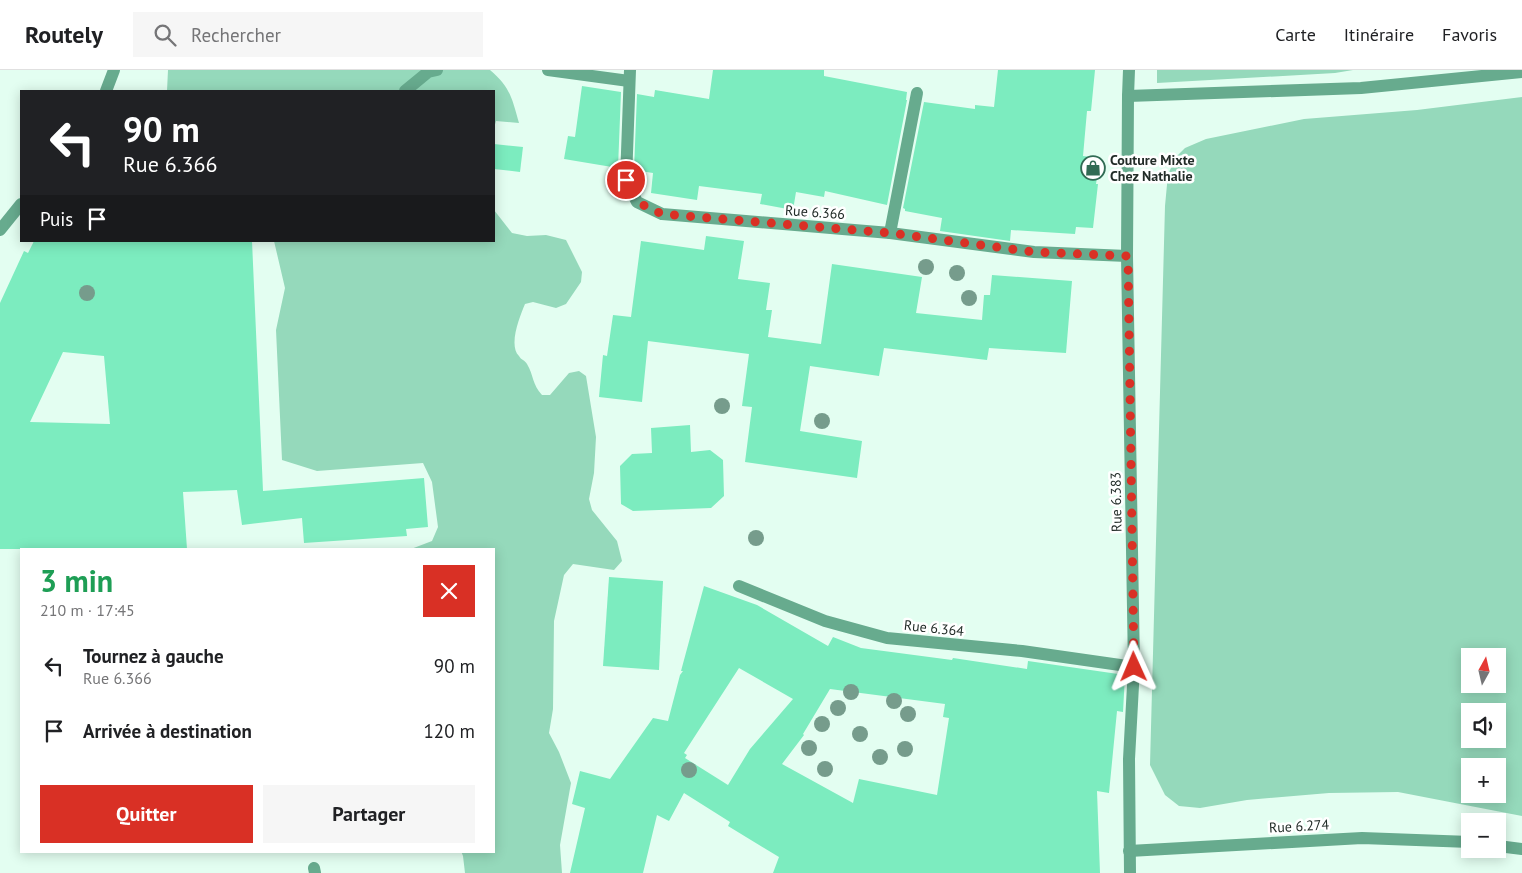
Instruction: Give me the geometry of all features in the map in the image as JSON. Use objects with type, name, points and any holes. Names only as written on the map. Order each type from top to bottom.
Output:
[{"type":"street","points":[[406,90],[428,72],[437,70]]},
{"type":"street","points":[[548,70],[629,76]]},
{"type":"street","name":"Rue 6.383","points":[[1129,70],[1128,256],[1134,667],[1129,759],[1130,873]]},
{"type":"street","points":[[1128,96],[1361,88],[1469,74],[1522,72]]},
{"type":"street","points":[[106,90],[111,73]]},
{"type":"street","name":"Rue 6.366","points":[[629,76],[626,180],[637,202],[662,214],[890,233],[1034,252],[1128,256]]},
{"type":"street","points":[[890,233],[917,93]]},
{"type":"street","points":[[0,230],[20,205]]},
{"type":"street","name":"Rue 6.364","points":[[739,586],[825,621],[886,638],[1022,651],[1134,667]]},
{"type":"street","name":"Rue 6.274","points":[[1129,850],[1362,838],[1461,842]]},
{"type":"street","points":[[1506,847],[1522,849]]},
{"type":"green space","points":[[168,70],[490,70],[502,82],[509,93],[519,123],[496,121],[495,124],[495,90],[167,90]]},
{"type":"green space","points":[[1157,70],[1353,70],[1335,73],[1157,83]]},
{"type":"green space","points":[[1522,97],[1522,816],[1398,792],[1329,793],[1247,800],[1200,808],[1179,806],[1165,795],[1150,765],[1165,206],[1168,174],[1177,156],[1185,148],[1206,139],[1304,119],[1417,110]]},
{"type":"green space","points":[[495,211],[512,233],[527,236],[546,235],[566,240],[582,272],[581,282],[566,304],[556,308],[533,302],[525,304],[515,338],[516,351],[527,364],[536,387],[542,395],[550,395],[569,373],[579,371],[586,376],[596,437],[594,473],[589,499],[592,510],[617,541],[622,561],[614,570],[573,564],[564,575],[554,621],[553,709],[549,733],[559,752],[571,783],[560,845],[562,873],[465,873],[462,853],[495,853],[495,548],[414,548],[432,541],[438,527],[432,482],[423,463],[317,471],[282,460],[276,330],[285,288],[274,242],[495,242]]},
{"type":"building","points":[[713,70],[824,70],[824,76],[907,92],[887,205],[825,191],[824,197],[796,192],[793,210],[760,204],[762,194],[699,186],[697,200],[651,193],[653,173],[634,170],[637,94],[654,97],[655,90],[709,99]]},
{"type":"building","points":[[998,70],[1095,70],[1091,111],[1087,111],[1083,156],[1100,158],[1093,228],[1076,227],[1075,234],[1011,230],[1010,241],[940,231],[942,218],[905,211],[903,208],[924,102],[975,109],[975,105],[994,107]]},
{"type":"building","points":[[582,86],[621,92],[618,168],[564,159],[568,136],[575,137]]},
{"type":"building","points":[[495,144],[523,147],[520,172],[495,169]]},
{"type":"building","points":[[706,236],[744,241],[738,279],[770,283],[766,310],[772,310],[768,337],[821,344],[832,264],[922,277],[916,313],[982,320],[984,295],[990,295],[992,275],[1072,281],[1066,353],[989,348],[987,360],[884,348],[879,376],[810,366],[800,431],[862,441],[857,478],[745,462],[752,407],[742,406],[749,354],[648,341],[642,402],[599,397],[603,355],[607,356],[613,315],[631,317],[641,241],[704,250]]},
{"type":"building","points":[[34,242],[252,242],[263,491],[424,478],[428,527],[406,529],[407,536],[304,543],[302,518],[242,525],[237,490],[183,492],[187,548],[0,549],[0,303],[24,251],[28,253]],"holes":[[[63,352],[104,356],[110,424],[30,422]]]},
{"type":"building","points":[[690,425],[691,452],[710,450],[723,460],[724,496],[711,508],[633,511],[621,504],[620,466],[632,454],[652,453],[651,428]]},
{"type":"building","points":[[609,577],[663,581],[659,670],[603,666]]},
{"type":"building","points":[[704,586],[757,605],[828,646],[833,637],[861,648],[952,660],[953,658],[1027,669],[1028,661],[1125,675],[1123,712],[1117,711],[1109,793],[1097,791],[1100,873],[773,873],[779,857],[728,826],[730,822],[684,793],[669,821],[657,815],[643,873],[570,873],[585,808],[572,804],[580,771],[610,779],[653,718],[668,721],[680,675],[683,671],[681,671]],"holes":[[[739,668],[793,699],[750,749],[728,785],[685,758],[687,755],[684,753]],[[830,689],[945,704],[943,717],[949,718],[937,795],[859,779],[853,803],[782,764],[804,735]]]},
{"type":"place","name":"Couture Mixte Chez Nathalie","points":[[1093,168]]},
{"type":"route","points":[[626,180],[637,202],[662,214],[890,233],[1034,252],[1128,256],[1134,667]]}]
